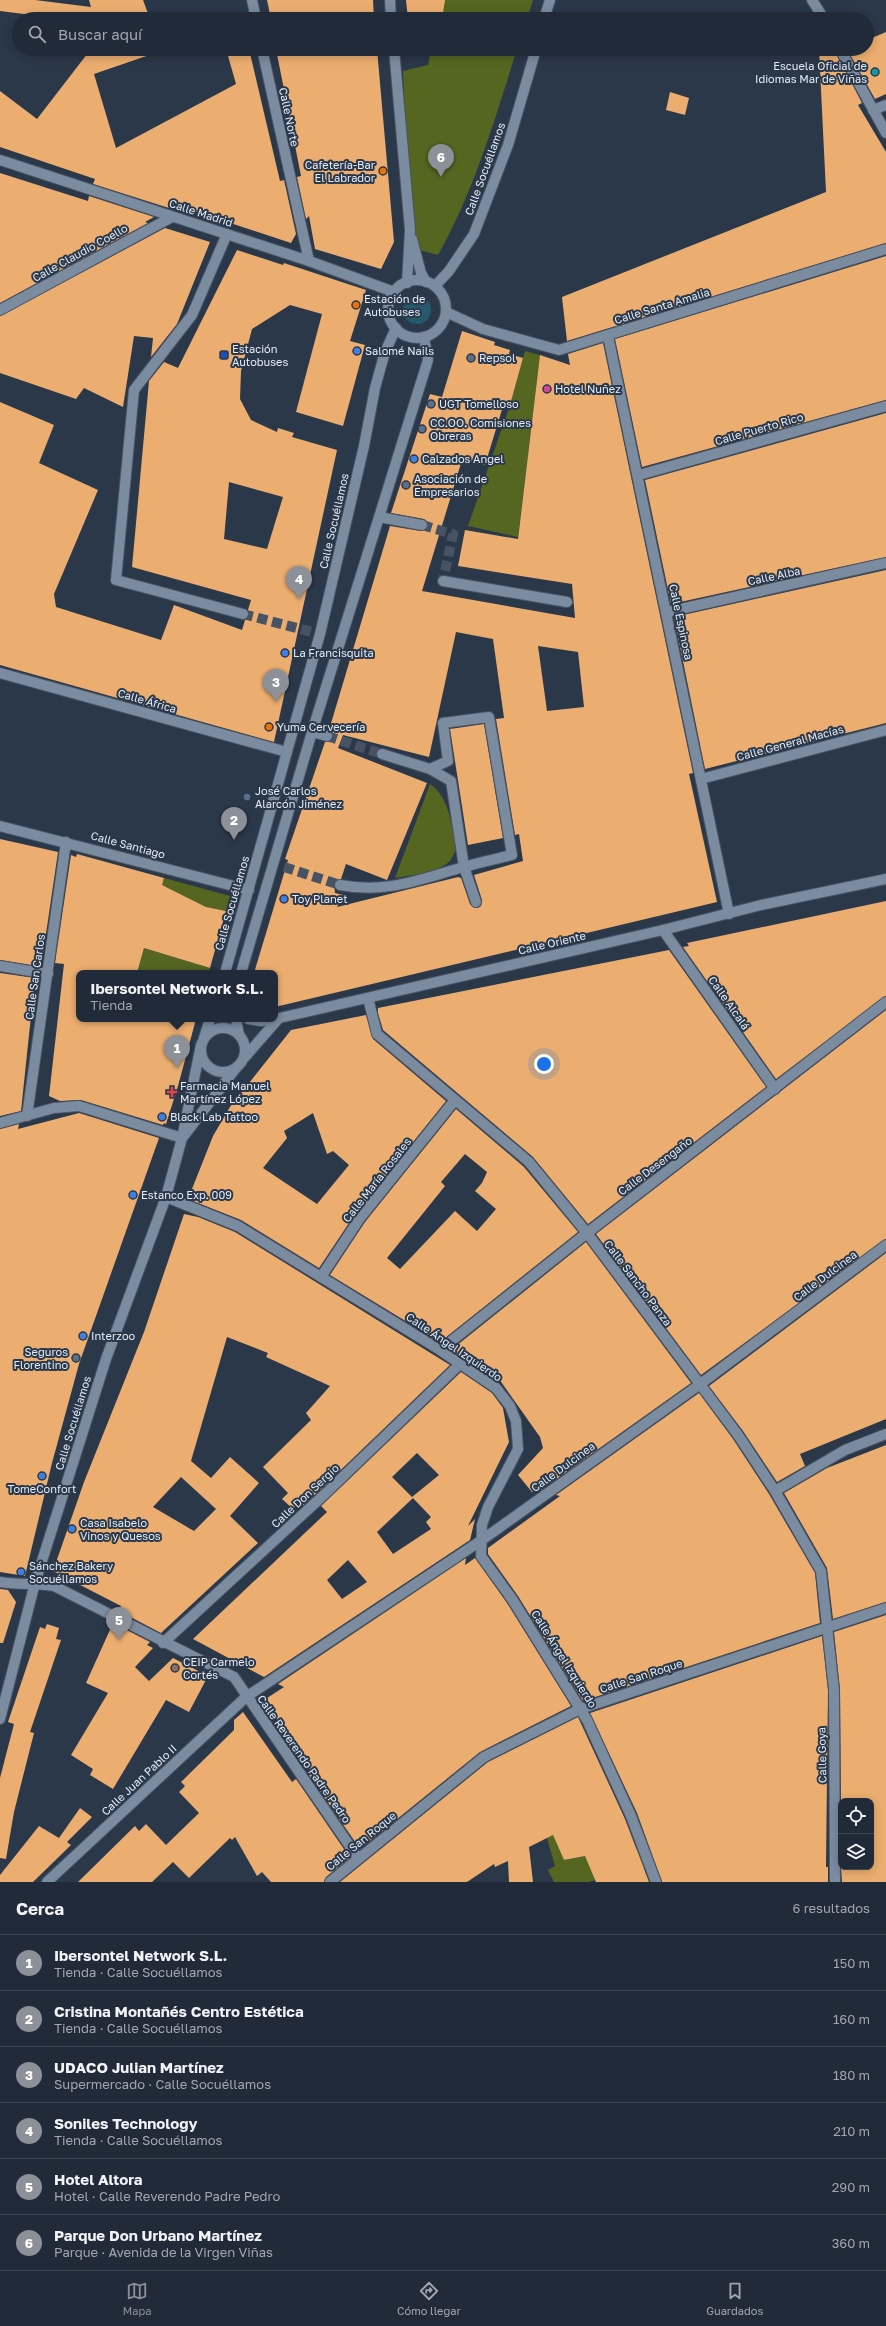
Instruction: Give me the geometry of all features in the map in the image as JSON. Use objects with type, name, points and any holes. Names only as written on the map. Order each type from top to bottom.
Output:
[{"type":"street","points":[[252,0],[255,12]]},
{"type":"street","points":[[390,0],[391,12]]},
{"type":"street","points":[[546,12],[550,0]]},
{"type":"street","points":[[812,0],[820,12]]},
{"type":"street","name":"Calle Norte","points":[[264,56],[309,261]]},
{"type":"street","points":[[395,56],[410,230],[407,283]]},
{"type":"street","name":"Calle Socuéllamos","points":[[430,284],[449,271],[474,234],[508,145],[534,56]]},
{"type":"street","points":[[844,56],[886,133]]},
{"type":"street","points":[[873,110],[886,105]]},
{"type":"street","name":"Calle Madrid","points":[[0,160],[309,261],[394,292]]},
{"type":"street","name":"Calle Claudio Coello","points":[[0,310],[172,217]]},
{"type":"street","points":[[410,230],[421,273],[445,302],[446,312],[439,329],[424,337],[406,336],[392,323],[388,309],[394,292],[407,283],[430,284]]},
{"type":"street","points":[[227,234],[192,315],[134,390],[116,580],[243,614]]},
{"type":"street","name":"Calle Santa Amalia","points":[[446,312],[483,329],[559,350],[886,249]]},
{"type":"street","name":"Calle Socuéllamos","points":[[226,970],[320,634],[364,446],[375,388],[385,352],[396,328]]},
{"type":"street","name":"Calle Espinosa","points":[[608,336],[639,475],[729,914]]},
{"type":"street","points":[[242,970],[279,865],[312,732],[428,360],[424,337]]},
{"type":"street","name":"Calle Puerto Rico","points":[[639,475],[886,406]]},
{"type":"street","points":[[379,517],[422,525]]},
{"type":"street","name":"Calle Alba","points":[[667,612],[886,564]]},
{"type":"street","points":[[443,581],[567,602]]},
{"type":"street","name":"Calle África","points":[[0,673],[287,752]]},
{"type":"street","points":[[340,885],[360,889],[380,889],[407,884],[464,867],[512,855],[489,717],[443,723],[448,761],[430,769]]},
{"type":"street","name":"Calle General Macías","points":[[701,779],[886,730]]},
{"type":"street","points":[[312,732],[327,736]]},
{"type":"street","points":[[382,754],[430,769],[451,781],[464,867],[476,902]]},
{"type":"street","name":"Calle Santiago","points":[[0,826],[249,890]]},
{"type":"street","name":"Calle San Carlos","points":[[27,1116],[66,842]]},
{"type":"street","name":"Calle Oriente","points":[[278,1018],[886,879]]},
{"type":"street","name":"Calle Alcalá","points":[[663,930],[775,1089]]},
{"type":"street","points":[[0,966],[48,974]]},
{"type":"street","name":"Calle Sancho Panza","points":[[368,998],[377,1034],[529,1162],[587,1233],[699,1385],[738,1435],[775,1491],[821,1571],[828,1628]]},
{"type":"street","name":"Calle Desengaño","points":[[440,1350],[587,1233],[886,1002]]},
{"type":"street","name":"Calle Socuéllamos","points":[[0,1720],[35,1583],[106,1359],[166,1197],[182,1138],[202,1042],[209,1022]]},
{"type":"street","points":[[237,1022],[239,1035],[245,1048],[239,1065]]},
{"type":"street","points":[[239,1035],[233,1030],[220,1028],[208,1033],[202,1042],[202,1059],[210,1069],[223,1072],[239,1065],[273,1022]]},
{"type":"street","name":"Calle Socuéllamos","points":[[182,1138],[239,1065]]},
{"type":"street","name":"Calle María Rosales","points":[[321,1277],[360,1218],[455,1100]]},
{"type":"street","points":[[0,1123],[54,1108],[79,1106],[182,1138]]},
{"type":"street","name":"Calle Ángel Izquierdo","points":[[166,1197],[238,1226],[440,1350],[496,1388],[510,1406],[516,1421],[518,1449],[488,1507],[482,1525],[481,1556],[512,1599],[580,1709],[631,1816],[656,1882]]},
{"type":"street","name":"Calle Dulcinea","points":[[246,1697],[482,1540],[699,1385],[886,1245]]},
{"type":"street","name":"Calle Don Sergio","points":[[163,1643],[326,1493],[460,1364]]},
{"type":"street","points":[[775,1491],[844,1450],[886,1434]]},
{"type":"street","name":"Calle Reverendo Padre Pedro","points":[[0,1582],[16,1585],[35,1583],[56,1587],[163,1643],[234,1677],[246,1697],[358,1858]]},
{"type":"street","name":"Calle San Roque","points":[[330,1882],[484,1757],[580,1709],[886,1608]]},
{"type":"street","name":"Calle Goya","points":[[828,1628],[834,1690],[835,1882]]},
{"type":"street","name":"Calle Juan Pablo II","points":[[47,1882],[246,1697]]},
{"type":"green space","points":[[442,0],[533,0],[529,12],[439,12]]},
{"type":"green space","points":[[430,56],[515,56],[492,128],[473,180],[451,231],[438,255],[419,250],[410,227],[403,71],[428,65]]},
{"type":"green space","points":[[525,351],[540,355],[518,537],[468,526],[510,405]]},
{"type":"green space","points":[[430,784],[442,796],[446,805],[456,850],[450,861],[439,868],[424,873],[395,878]]},
{"type":"green space","points":[[164,878],[230,896],[226,911],[206,907],[162,885]]},
{"type":"green space","points":[[144,948],[210,968],[210,970],[138,970]]},
{"type":"green space","points":[[553,1835],[564,1860],[585,1856],[589,1864],[639,1848],[646,1868],[588,1882],[554,1882],[548,1870],[555,1866],[547,1838]]},
{"type":"water","points":[[417,296],[427,300],[431,310],[427,320],[417,324],[407,320],[403,310],[407,300]]},
{"type":"building","points":[[0,0],[35,0],[91,7],[89,0],[143,0],[147,12],[12,12],[0,11]]},
{"type":"building","points":[[267,0],[373,0],[374,12],[270,12]]},
{"type":"building","points":[[406,0],[445,0],[443,12],[407,12]]},
{"type":"building","name":"Escuela Oficial de Idiomas Mar de Viñas","points":[[886,32],[886,94],[875,99],[851,56],[874,56],[874,37]]},
{"type":"building","points":[[86,56],[146,56],[94,74],[116,148],[236,84],[228,56],[251,56],[280,181],[284,180],[296,234],[291,243],[176,205],[169,208],[93,184],[95,179],[0,147],[0,91],[37,119]]},
{"type":"building","points":[[277,56],[378,56],[394,242],[381,269],[315,249],[309,216],[306,219],[297,177],[301,176]]},
{"type":"building","points":[[819,56],[838,56],[862,103],[858,105],[886,152],[886,243],[567,341],[562,297],[826,192]]},
{"type":"building","points":[[670,92],[689,98],[685,115],[666,110]]},
{"type":"building","points":[[0,173],[88,201],[89,196],[154,217],[145,222],[148,223],[0,303]]},
{"type":"building","points":[[165,228],[210,242],[177,324],[151,357],[153,338],[134,336],[123,407],[84,388],[76,399],[0,373],[0,316]]},
{"type":"building","points":[[237,250],[283,265],[284,263],[366,290],[350,341],[365,345],[343,426],[296,412],[322,314],[290,305],[252,329],[241,371],[240,399],[251,420],[277,432],[278,428],[294,433],[292,437],[337,450],[274,742],[0,665],[0,402],[54,425],[39,463],[98,490],[54,594],[56,607],[161,640],[174,605],[242,630],[245,620],[249,616],[248,610],[251,600],[132,567],[149,381],[164,362],[178,368]],"holes":[[[229,482],[283,497],[267,549],[224,539]]]},
{"type":"building","points":[[886,256],[886,400],[642,467],[615,339]]},
{"type":"building","points":[[462,331],[495,342],[494,345],[510,350],[509,354],[523,358],[510,405],[504,403],[485,465],[462,460],[422,591],[575,618],[572,584],[458,566],[465,530],[518,539],[540,355],[570,365],[568,354],[603,343],[693,773],[689,774],[717,902],[278,1006],[278,970],[255,970],[288,860],[285,859],[325,742],[329,742],[333,738],[333,734],[329,730],[390,526],[421,531],[428,527],[428,522],[424,519],[391,513],[430,394],[442,397]],"holes":[[[456,632],[493,639],[504,718],[496,719],[515,835],[519,834],[523,861],[474,875],[482,900],[481,906],[478,908],[470,904],[461,878],[458,877],[337,907],[343,895],[335,893],[334,884],[341,879],[346,864],[387,880],[427,783],[338,748],[343,735],[429,757]],[[538,646],[578,652],[584,707],[547,711]]]},
{"type":"building","points":[[886,413],[886,557],[671,604],[645,480]]},
{"type":"building","points":[[886,570],[886,723],[705,769],[674,617]]},
{"type":"building","points":[[484,724],[503,838],[468,845],[450,729]]},
{"type":"building","points":[[0,839],[58,852],[42,961],[37,960],[37,966],[0,960]]},
{"type":"building","points":[[77,854],[164,878],[162,885],[206,907],[226,911],[210,968],[144,948],[138,970],[76,970],[76,1022],[195,1022],[178,1086],[166,1124],[164,1123],[163,1125],[81,1100],[60,1101],[49,1096],[64,964],[55,963],[71,855],[76,857]]},
{"type":"building","points":[[886,901],[886,996],[776,1079],[683,947],[689,946],[687,943]]},
{"type":"building","points":[[669,950],[766,1087],[588,1224],[533,1157],[383,1030],[378,1013],[378,1008]]},
{"type":"building","points":[[0,973],[35,978],[21,1111],[0,1116]]},
{"type":"building","points":[[886,1010],[886,1239],[701,1375],[596,1234]]},
{"type":"building","points":[[366,1015],[373,1039],[446,1101],[355,1214],[319,1268],[241,1220],[193,1201],[190,1194],[213,1136],[230,1107],[291,1030]],"holes":[[[313,1113],[327,1154],[333,1151],[349,1165],[317,1204],[263,1168],[287,1138],[284,1131]]]},
{"type":"building","points":[[456,1109],[524,1167],[578,1232],[440,1342],[330,1275],[365,1222]],"holes":[[[465,1154],[487,1172],[482,1183],[475,1191],[496,1209],[477,1231],[455,1211],[400,1269],[387,1258],[445,1186],[441,1182]]]},
{"type":"building","points":[[79,1113],[159,1138],[79,1364],[52,1463],[25,1576],[0,1572],[0,1129],[19,1124],[18,1129]]},
{"type":"building","points":[[184,1214],[198,1217],[235,1232],[450,1365],[322,1488],[301,1507],[298,1504],[293,1509],[282,1499],[288,1493],[263,1467],[311,1420],[306,1413],[330,1386],[266,1357],[268,1353],[227,1337],[191,1461],[211,1478],[230,1457],[259,1483],[230,1516],[258,1543],[161,1633],[119,1611],[121,1606],[53,1571],[84,1482],[144,1332]],"holes":[[[181,1477],[216,1509],[194,1531],[153,1507]]]},
{"type":"building","points":[[586,1242],[691,1383],[538,1492],[532,1492],[518,1475],[543,1448],[540,1437],[499,1379],[499,1382],[451,1350]]},
{"type":"building","points":[[886,1253],[886,1419],[800,1454],[805,1466],[777,1482],[743,1431],[709,1386]]},
{"type":"building","points":[[461,1372],[492,1393],[503,1408],[509,1442],[468,1526],[475,1519],[470,1540],[264,1677],[193,1639],[327,1512],[321,1506]],"holes":[[[417,1453],[439,1475],[412,1497],[392,1477]],[[413,1498],[431,1517],[426,1522],[431,1529],[393,1554],[377,1532]],[[348,1560],[367,1582],[342,1599],[327,1580]]]},
{"type":"building","points":[[699,1393],[733,1439],[769,1494],[815,1573],[820,1623],[583,1701],[518,1596],[488,1554],[488,1548],[560,1496],[556,1495]]},
{"type":"building","points":[[886,1445],[886,1602],[833,1619],[827,1568],[784,1493],[827,1468]]},
{"type":"building","points":[[466,1558],[465,1565],[475,1558],[507,1603],[571,1706],[480,1752],[360,1849],[307,1772],[310,1770],[264,1700],[284,1687],[278,1684]]},
{"type":"building","points":[[0,1589],[8,1590],[16,1602],[3,1643],[0,1643]]},
{"type":"building","points":[[886,1615],[886,1882],[842,1882],[841,1870],[874,1870],[874,1798],[841,1798],[840,1690],[834,1632]]},
{"type":"building","points":[[113,1623],[150,1642],[147,1645],[153,1648],[135,1667],[149,1681],[173,1658],[208,1676],[189,1712],[166,1700],[113,1789],[90,1775],[93,1769],[71,1755],[108,1693],[86,1683]]},
{"type":"building","points":[[47,1624],[59,1628],[56,1639],[61,1640],[30,1732],[34,1733],[14,1812],[6,1859],[0,1858],[0,1778],[14,1724],[8,1722],[40,1627],[45,1629]]},
{"type":"building","points":[[822,1636],[828,1690],[826,1867],[828,1867],[828,1882],[662,1882],[637,1813],[590,1713]]},
{"type":"building","points":[[243,1712],[292,1782],[296,1779],[350,1858],[326,1877],[324,1882],[271,1882],[262,1872],[257,1876],[235,1837],[232,1840],[230,1838],[189,1878],[173,1862],[152,1882],[78,1882],[135,1826],[139,1831],[146,1824],[166,1845],[199,1813],[179,1792],[185,1786],[181,1782],[234,1730],[234,1720]]},
{"type":"building","points":[[578,1717],[625,1819],[649,1882],[596,1882],[585,1856],[564,1860],[553,1835],[529,1847],[533,1882],[509,1882],[508,1861],[495,1867],[494,1864],[467,1882],[340,1882],[488,1762]]},
{"type":"building","points":[[80,1808],[92,1817],[67,1842],[71,1845],[33,1882],[0,1882],[0,1875],[39,1826],[59,1838]]},
{"type":"tunnel","points":[[422,525],[453,534],[443,581]]},
{"type":"tunnel","points":[[243,614],[320,634]]},
{"type":"tunnel","points":[[327,736],[382,754]]},
{"type":"tunnel","points":[[284,867],[340,885]]},
{"type":"place","name":"Escuela Oficial de Idiomas Mar de Viñas","points":[[875,72]]},
{"type":"place","name":"Cafetería-Bar El Labrador","points":[[383,171]]},
{"type":"place","name":"Parque Don Urbano Martínez","points":[[441,177]]},
{"type":"place","name":"Estación de Autobuses","points":[[356,305]]},
{"type":"place","name":"Salomé Nails","points":[[357,351]]},
{"type":"place","name":"Estación Autobuses","points":[[224,355]]},
{"type":"place","name":"Repsol","points":[[471,358]]},
{"type":"place","name":"Hotel Nuñez","points":[[547,389]]},
{"type":"place","name":"UGT Tomelloso","points":[[431,404]]},
{"type":"place","name":"CC.OO. Comisiones Obreras","points":[[422,429]]},
{"type":"place","name":"Calzados Angel","points":[[414,459]]},
{"type":"place","name":"Asociación de Empresarios","points":[[406,485]]},
{"type":"place","name":"Soniles Technology","points":[[299,599]]},
{"type":"place","name":"La Francisquita","points":[[285,653]]},
{"type":"place","name":"UDACO Julian Martínez","points":[[276,702]]},
{"type":"place","name":"Yuma Cervecería","points":[[269,727]]},
{"type":"place","name":"José Carlos Alarcón Jiménez","points":[[247,797]]},
{"type":"place","name":"Cristina Montañés Centro Estética","points":[[234,840]]},
{"type":"place","name":"Toy Planet","points":[[284,899]]},
{"type":"place","name":"Ibersontel Network S.L.","points":[[177,1068]]},
{"type":"place","name":"Farmacia Manuel Martínez López","points":[[172,1092]]},
{"type":"place","name":"Black Lab Tattoo","points":[[162,1117]]},
{"type":"place","name":"Estanco Exp. 009","points":[[133,1195]]},
{"type":"place","name":"Interzoo","points":[[83,1336]]},
{"type":"place","name":"Seguros Florentino","points":[[76,1358]]},
{"type":"place","name":"TomeConfort","points":[[42,1476]]},
{"type":"place","name":"Casa Isabelo Vinos y Quesos","points":[[72,1529]]},
{"type":"place","name":"Sánchez Bakery Socuéllamos","points":[[21,1572]]},
{"type":"place","name":"Hotel Altora","points":[[119,1640]]},
{"type":"place","name":"CEIP Carmelo Cortés","points":[[175,1668]]}]
